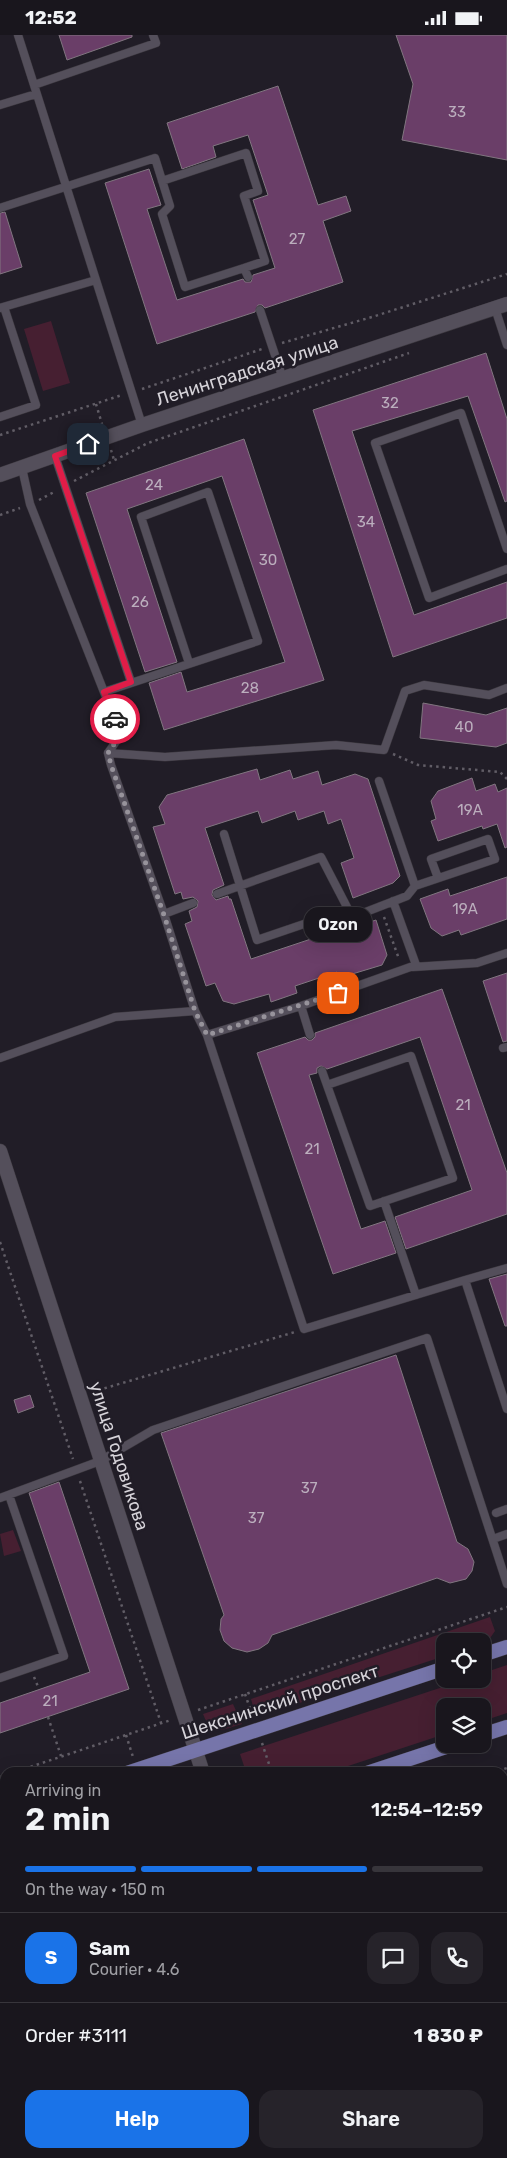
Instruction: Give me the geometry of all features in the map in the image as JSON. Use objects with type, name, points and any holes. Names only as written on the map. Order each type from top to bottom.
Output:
[{"type":"main road","points":[[491,1652],[507,1647]]},
{"type":"main road","name":"Шекснинский проспект","points":[[144,1767],[436,1671]]},
{"type":"main road","points":[[491,1732],[507,1727]]},
{"type":"main road","points":[[386,1767],[436,1750]]},
{"type":"street","name":"Ленинградская улица","points":[[0,475],[142,425],[501,306]]},
{"type":"street","name":"улица Годовикова","points":[[0,1151],[201,1767]]},
{"type":"lane","points":[[18,35],[142,425]]},
{"type":"lane","points":[[0,105],[156,43],[153,35]]},
{"type":"lane","points":[[0,208],[155,158],[162,181],[170,206],[162,215],[185,287],[265,261],[244,196],[258,191],[246,153],[162,181]]},
{"type":"lane","points":[[244,268],[248,277]]},
{"type":"lane","points":[[0,417],[36,405],[2,308],[96,280]]},
{"type":"lane","points":[[501,306],[507,345]]},
{"type":"lane","points":[[260,310],[283,379]]},
{"type":"lane","points":[[507,549],[461,413],[375,443],[429,598],[507,569]]},
{"type":"lane","points":[[55,456],[131,682]]},
{"type":"lane","points":[[22,467],[30,504],[116,722],[117,740],[108,753],[111,765],[164,915],[195,1011],[207,1035],[304,1329],[507,1268]]},
{"type":"lane","points":[[104,692],[258,641],[208,492],[141,517],[189,663]]},
{"type":"lane","points":[[108,753],[165,757],[336,745],[384,750],[405,691],[424,685],[489,695],[507,688]]},
{"type":"lane","points":[[379,781],[415,886]]},
{"type":"lane","points":[[224,834],[258,940],[348,909]]},
{"type":"lane","points":[[217,894],[322,857],[348,909],[358,915],[407,896],[415,886],[495,859],[488,839],[431,859],[438,878]]},
{"type":"lane","points":[[207,1035],[301,1006],[416,965],[393,901]]},
{"type":"lane","points":[[164,915],[193,903]]},
{"type":"lane","points":[[410,967],[477,963],[507,953]]},
{"type":"lane","points":[[301,1006],[310,1035]]},
{"type":"lane","points":[[0,1058],[115,1017],[195,1011]]},
{"type":"lane","points":[[322,1071],[370,1206],[452,1178],[410,1056],[327,1085]]},
{"type":"lane","points":[[384,1201],[416,1295]]},
{"type":"lane","points":[[465,1281],[507,1409]]},
{"type":"lane","points":[[0,1497],[100,1461],[153,1430],[427,1338],[507,1584]]},
{"type":"lane","points":[[0,1678],[64,1656],[9,1495]]},
{"type":"lane","points":[[496,1513],[507,1509]]},
{"type":"lane","points":[[492,1539],[507,1534]]},
{"type":"path","points":[[0,435],[273,346],[507,274]]},
{"type":"path","points":[[0,515],[30,504],[148,443],[416,351]]},
{"type":"path","points":[[384,750],[418,765],[500,772],[507,779]]},
{"type":"path","points":[[381,906],[401,963]]},
{"type":"path","points":[[0,1242],[161,1723]]},
{"type":"path","points":[[79,1396],[304,1329]]},
{"type":"path","points":[[29,1767],[507,1607]]},
{"type":"path","points":[[48,1717],[61,1756]]},
{"type":"path","points":[[126,1735],[131,1767]]},
{"type":"shaded area","points":[[51,321],[70,383],[43,391],[24,329]]},
{"type":"shaded area","points":[[13,1530],[21,1551],[4,1556],[0,1534]]},
{"type":"shaded area","points":[[490,1617],[495,1631],[491,1637],[491,1633],[443,1633]]},
{"type":"shaded area","points":[[436,1636],[436,1659],[256,1717],[251,1699]]},
{"type":"shaded area","points":[[507,1665],[507,1713],[491,1718],[491,1698],[436,1698],[436,1737],[345,1767],[244,1767],[240,1754],[440,1688],[491,1688],[491,1670]]},
{"type":"shaded area","points":[[233,1704],[242,1724],[218,1730],[210,1726],[206,1721],[203,1714]]},
{"type":"building","points":[[59,35],[132,35],[132,37],[67,60]]},
{"type":"building","points":[[396,35],[507,35],[507,160],[402,140],[413,84]]},
{"type":"building","points":[[278,86],[318,205],[346,196],[351,211],[323,221],[343,282],[265,308],[262,305],[258,305],[255,312],[157,344],[105,183],[149,169],[161,205],[147,209],[177,300],[243,279],[245,282],[251,282],[253,275],[275,268],[253,200],[268,195],[248,135],[213,146],[216,157],[182,169],[167,123]]},
{"type":"building","points":[[5,212],[22,267],[0,274],[0,213]]},
{"type":"building","points":[[486,353],[507,419],[507,501],[505,502],[468,396],[352,431],[414,615],[507,582],[507,618],[393,657],[313,410]]},
{"type":"building","points":[[244,439],[324,680],[164,730],[149,683],[181,672],[187,692],[285,662],[222,476],[127,509],[177,662],[145,672],[86,493]]},
{"type":"building","points":[[423,703],[486,715],[507,708],[507,743],[496,747],[420,738]]},
{"type":"building","points":[[257,769],[260,780],[290,770],[293,779],[318,771],[322,785],[355,774],[368,779],[400,876],[393,883],[353,898],[341,863],[354,858],[341,819],[328,824],[324,811],[298,820],[295,811],[262,823],[258,811],[205,828],[224,885],[213,890],[212,895],[216,900],[228,896],[231,899],[251,959],[335,931],[336,933],[376,920],[387,955],[382,965],[339,978],[337,972],[295,986],[297,993],[271,1002],[269,994],[234,1004],[223,1001],[215,983],[206,986],[185,924],[192,921],[189,911],[197,907],[198,901],[193,897],[183,899],[181,892],[175,894],[153,827],[165,824],[159,807],[167,795]]},
{"type":"building","points":[[472,778],[476,791],[495,784],[498,792],[507,788],[507,847],[505,848],[497,824],[483,829],[482,826],[438,841],[431,821],[436,819],[431,801],[438,791]]},
{"type":"building","points":[[507,877],[507,919],[461,935],[459,930],[442,936],[431,928],[420,899],[448,889],[450,896]]},
{"type":"building","points":[[507,973],[507,1041],[503,1042],[483,981]]},
{"type":"building","points":[[442,989],[507,1173],[507,1214],[406,1249],[395,1217],[472,1190],[420,1037],[327,1069],[321,1066],[317,1068],[317,1073],[309,1075],[361,1229],[385,1221],[396,1253],[333,1274],[257,1053],[305,1037],[308,1040],[312,1040],[315,1037],[315,1033]]},
{"type":"building","points":[[507,1274],[507,1326],[505,1326],[489,1279]]},
{"type":"building","points":[[396,1355],[457,1542],[468,1549],[474,1562],[472,1571],[466,1579],[450,1583],[437,1578],[272,1635],[268,1643],[259,1649],[247,1652],[232,1648],[224,1641],[220,1630],[221,1619],[224,1615],[161,1433]]},
{"type":"building","points":[[30,1395],[34,1407],[18,1413],[14,1400]]},
{"type":"building","points":[[59,1482],[129,1689],[0,1733],[0,1703],[90,1672],[29,1493]]},
{"type":"way so far","points":[[115,719],[117,740],[108,753],[111,765],[164,915],[195,1011],[207,1035],[338,993]]},
{"type":"place","name":"Ozon","points":[[338,993]]},
{"type":"route","points":[[88,444],[55,456],[131,682],[104,692],[115,719]]}]
